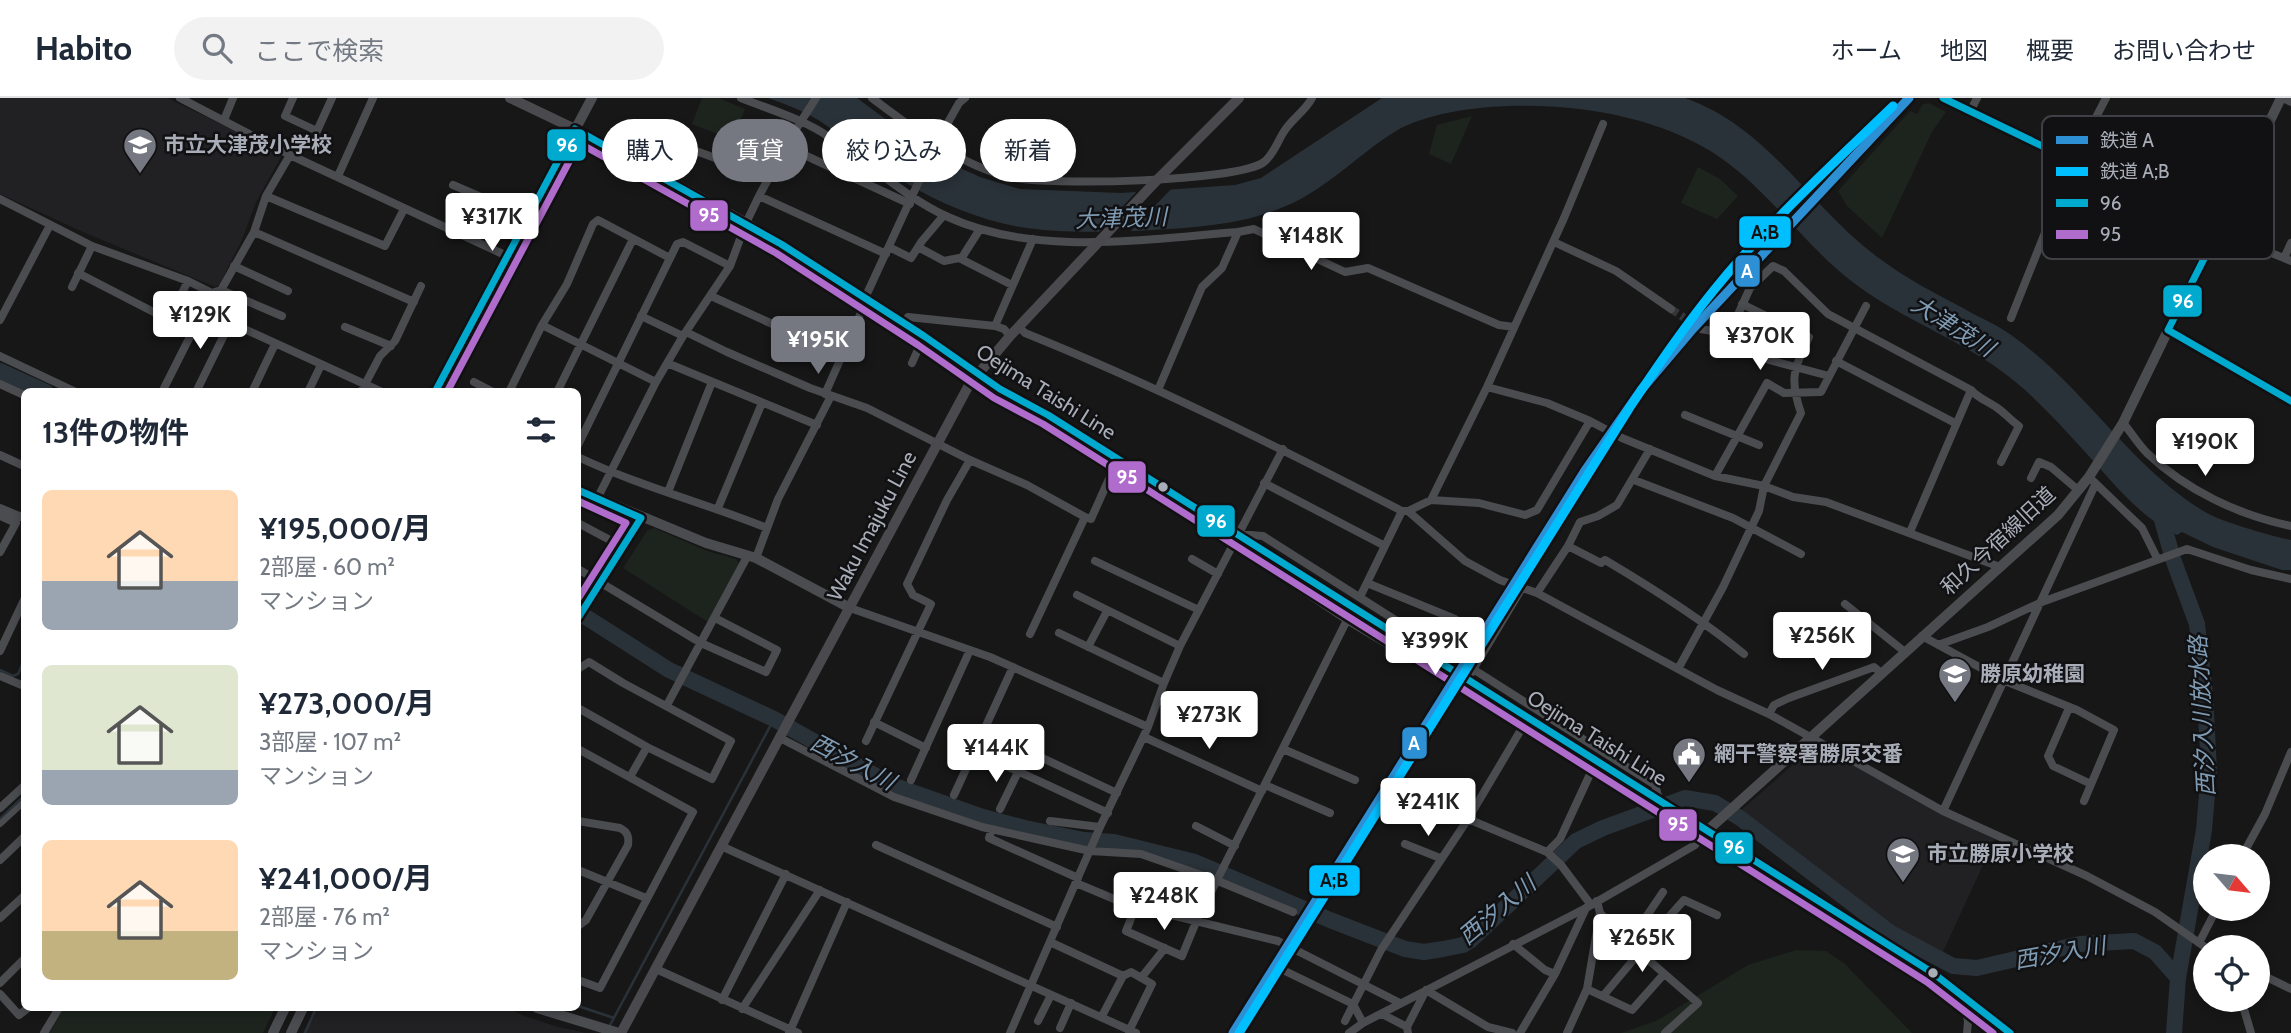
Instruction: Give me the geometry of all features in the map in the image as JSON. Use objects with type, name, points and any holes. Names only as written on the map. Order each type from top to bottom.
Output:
[{"type":"main road","name":"Oejima Taishi Line","points":[[510,98],[575,129],[746,223],[925,335],[1000,389],[1048,415],[1933,973],[2010,1033]]},
{"type":"main road","name":"Waku Imajuku Line","points":[[620,1033],[978,372],[1158,179],[1239,98]]},
{"type":"street","points":[[224,120],[233,98]]},
{"type":"street","points":[[293,98],[285,116],[317,131],[332,98]]},
{"type":"street","points":[[338,176],[373,98]]},
{"type":"street","points":[[437,388],[592,98]]},
{"type":"street","points":[[741,98],[795,119]]},
{"type":"street","points":[[801,119],[816,98]]},
{"type":"street","points":[[872,98],[901,119]]},
{"type":"street","points":[[949,119],[958,103],[965,98]]},
{"type":"street","points":[[966,160],[1010,177],[1073,182],[1227,174],[1264,162],[1285,129],[1307,107],[1312,98]]},
{"type":"street","points":[[1943,98],[2042,144]]},
{"type":"street","points":[[1971,110],[1977,98]]},
{"type":"street","points":[[2097,116],[2106,98]]},
{"type":"street","points":[[2282,98],[2291,102]]},
{"type":"street","name":"和久今宿線旧道","points":[[2273,116],[2282,98]]},
{"type":"street","points":[[183,99],[290,155],[507,256]]},
{"type":"street","points":[[1431,500],[1554,242],[1603,124]]},
{"type":"street","points":[[808,125],[828,136],[911,201]]},
{"type":"street","points":[[164,388],[203,310],[254,232],[266,196],[290,155]]},
{"type":"street","points":[[808,156],[979,229],[1033,239],[1100,243],[1254,229],[1345,272],[1368,268],[1499,325],[1514,327]]},
{"type":"street","points":[[597,499],[656,382],[684,334],[730,266],[746,223],[767,182]]},
{"type":"street","points":[[667,705],[767,528],[778,499],[817,425],[866,298],[919,182]]},
{"type":"street","points":[[453,185],[528,218]]},
{"type":"street","points":[[266,196],[385,246],[404,209]]},
{"type":"street","points":[[759,196],[888,251],[911,258],[944,215]]},
{"type":"street","points":[[2,202],[92,246],[282,316]]},
{"type":"street","points":[[511,388],[542,325],[567,284],[593,223],[598,220],[670,258]]},
{"type":"street","points":[[0,320],[50,225]]},
{"type":"street","points":[[961,259],[979,229]]},
{"type":"street","points":[[254,232],[414,302]]},
{"type":"street","points":[[1158,390],[1202,287],[1222,268],[1238,232]]},
{"type":"street","points":[[559,388],[633,239]]},
{"type":"street","points":[[995,326],[1033,239]]},
{"type":"street","points":[[2011,318],[2042,240]]},
{"type":"street","points":[[1554,242],[1616,271],[1671,309]]},
{"type":"street","points":[[581,438],[677,244],[682,243],[730,266]]},
{"type":"street","points":[[2287,260],[2291,243]]},
{"type":"street","points":[[72,287],[92,246]]},
{"type":"street","points":[[918,247],[944,261],[961,259],[1012,285]]},
{"type":"street","name":"和久今宿線旧道","points":[[1708,830],[2058,515],[2078,490],[2092,481],[2204,259]]},
{"type":"street","points":[[234,266],[288,290]]},
{"type":"street","points":[[1735,321],[1750,288],[1773,266],[1784,271],[1828,314],[1971,390],[2019,426],[2001,463]]},
{"type":"street","points":[[78,274],[169,320]]},
{"type":"street","points":[[163,331],[188,281]]},
{"type":"street","points":[[364,388],[380,356],[391,346],[421,286]]},
{"type":"street","points":[[711,296],[779,327]]},
{"type":"street","points":[[1678,669],[1705,622],[1752,527],[1759,511],[1764,486],[1801,413],[1794,393],[1794,369],[1809,337],[1742,304]]},
{"type":"street","points":[[1716,476],[1767,383],[1784,393],[1821,392],[1866,306]]},
{"type":"street","points":[[203,310],[321,365],[361,388]]},
{"type":"street","points":[[641,316],[828,395],[867,408],[1091,519],[1118,459]]},
{"type":"street","points":[[903,323],[908,317],[995,326],[1025,333],[1158,390],[1283,449],[1405,511],[1465,561],[1500,580],[1537,593],[1717,690],[1769,713],[1942,811],[2087,876],[2155,912],[2193,939]]},
{"type":"street","points":[[198,388],[230,323]]},
{"type":"street","points":[[542,325],[656,382]]},
{"type":"street","points":[[345,327],[391,346]]},
{"type":"street","points":[[1701,330],[1712,331],[1769,360],[1794,369],[1829,376]]},
{"type":"street","points":[[2168,330],[2291,401]]},
{"type":"street","points":[[912,363],[925,335]]},
{"type":"street","points":[[254,388],[275,344]]},
{"type":"street","points":[[0,356],[68,388]]},
{"type":"street","points":[[1836,361],[1955,423]]},
{"type":"street","points":[[667,363],[817,425]]},
{"type":"street","points":[[310,388],[321,365]]},
{"type":"street","points":[[474,382],[485,388]]},
{"type":"street","points":[[668,492],[712,382]]},
{"type":"street","points":[[0,384],[21,394]]},
{"type":"street","points":[[1487,387],[1547,402],[1716,476],[1764,486],[1793,497],[1826,502],[2000,567]]},
{"type":"street","points":[[1910,532],[1971,390]]},
{"type":"street","points":[[718,508],[762,403]]},
{"type":"street","points":[[1685,415],[1759,445]]},
{"type":"street","points":[[1360,597],[1405,511],[1431,500],[1479,503],[1525,515],[1537,510],[1590,421]]},
{"type":"street","points":[[2123,423],[2146,452],[2183,482],[2242,512],[2291,527]]},
{"type":"street","points":[[1010,1033],[1100,827],[1149,727],[1180,646],[1283,449]]},
{"type":"street","points":[[1537,593],[1568,546],[1580,522],[1617,505],[1650,449]]},
{"type":"street","points":[[0,455],[21,465]]},
{"type":"street","points":[[581,458],[611,473],[718,508],[767,528]]},
{"type":"street","points":[[866,741],[931,604],[913,595],[907,584],[947,500],[970,460]]},
{"type":"street","points":[[2031,478],[2039,462],[2051,467],[2078,490]]},
{"type":"street","points":[[1634,480],[1752,527],[1801,554]]},
{"type":"street","points":[[1942,811],[2042,602],[2092,481],[2142,528],[2157,558]]},
{"type":"street","points":[[1265,483],[1385,546]]},
{"type":"street","points":[[581,491],[706,543],[752,556],[850,608],[918,630],[1013,667],[1149,727]]},
{"type":"street","points":[[0,508],[21,516]]},
{"type":"street","points":[[0,516],[16,523],[0,552]]},
{"type":"street","points":[[1030,634],[1085,517]]},
{"type":"street","points":[[581,613],[641,518]]},
{"type":"street","points":[[581,525],[623,547]]},
{"type":"street","points":[[1237,534],[1263,536],[1433,644],[1419,663],[1347,620],[1246,552],[1237,534]]},
{"type":"street","points":[[1568,546],[1601,564],[1605,560],[1666,596],[1676,606],[1705,622],[1744,654]]},
{"type":"street","points":[[1938,645],[1989,627],[2042,602],[2187,549],[2251,570],[2291,579]]},
{"type":"street","points":[[1192,559],[1218,574]]},
{"type":"street","points":[[1095,561],[1199,610]]},
{"type":"street","points":[[581,571],[701,643],[765,672],[777,650],[715,618]]},
{"type":"street","points":[[1367,583],[1455,619]]},
{"type":"street","points":[[1473,669],[1655,785],[1659,799],[1624,791],[1462,688],[1473,669],[1522,588]]},
{"type":"street","points":[[1077,595],[1180,646]]},
{"type":"street","points":[[1844,604],[1905,652]]},
{"type":"street","points":[[0,651],[21,606]]},
{"type":"street","points":[[1088,646],[1107,611]]},
{"type":"street","points":[[1136,906],[1126,931],[1182,956],[1196,922],[1347,620]]},
{"type":"street","points":[[1059,633],[1164,683]]},
{"type":"street","points":[[1922,636],[2005,681],[2114,730],[2084,801]]},
{"type":"street","points":[[911,780],[970,650]]},
{"type":"street","points":[[581,667],[589,662],[731,741],[712,779],[647,747],[581,710]]},
{"type":"street","points":[[954,796],[1013,667]]},
{"type":"street","points":[[1769,713],[1774,705],[1789,698],[1874,667],[1881,673]]},
{"type":"street","points":[[0,676],[21,685]]},
{"type":"street","points":[[1159,699],[1197,715]]},
{"type":"street","points":[[2069,708],[2048,757],[2053,765],[2091,784]]},
{"type":"street","points":[[874,722],[926,748]]},
{"type":"street","points":[[1345,1021],[1381,950],[1468,819],[1521,728]]},
{"type":"street","points":[[780,736],[894,797],[992,829],[1090,851],[1141,854],[1218,881],[1293,912]]},
{"type":"street","points":[[1144,737],[1331,813]]},
{"type":"street","points":[[1004,740],[1117,793]]},
{"type":"street","points":[[630,777],[647,747]]},
{"type":"street","points":[[1283,748],[1355,780]]},
{"type":"street","points":[[581,751],[693,812],[600,988],[581,981]]},
{"type":"street","points":[[974,751],[1108,813]]},
{"type":"street","points":[[2249,844],[2265,814],[2291,752]]},
{"type":"street","points":[[1000,809],[1018,772]]},
{"type":"street","points":[[1547,852],[1560,839],[1591,772]]},
{"type":"street","points":[[1624,791],[1615,772],[1636,772]]},
{"type":"street","points":[[0,808],[21,789]]},
{"type":"street","points":[[0,824],[21,805]]},
{"type":"street","points":[[1376,816],[1468,819],[1547,852],[1561,865],[1591,905],[1638,951],[1698,1003],[1665,1033]]},
{"type":"street","points":[[1049,821],[1100,827]]},
{"type":"street","points":[[581,822],[626,831],[629,838],[628,845],[608,882],[586,920],[581,924]]},
{"type":"street","points":[[1196,826],[1235,846]]},
{"type":"street","points":[[992,829],[989,838],[1077,881],[1136,906],[1278,941],[1400,1003]]},
{"type":"street","points":[[1349,1033],[1400,1003],[1591,905],[1695,845],[1708,830]]},
{"type":"street","points":[[0,860],[21,840]]},
{"type":"street","points":[[1405,844],[1440,858]]},
{"type":"street","points":[[876,845],[1057,927]]},
{"type":"street","points":[[721,846],[1102,1016],[1126,1031],[1152,984],[1131,972],[1123,976],[1102,1016]]},
{"type":"street","points":[[581,871],[646,898]]},
{"type":"street","points":[[722,1000],[786,874]]},
{"type":"street","points":[[742,1009],[820,890]]},
{"type":"street","points":[[1663,892],[1646,917],[1661,928],[1684,900],[1717,915]]},
{"type":"street","points":[[0,918],[21,899]]},
{"type":"street","points":[[656,969],[793,1032],[847,902]]},
{"type":"street","points":[[1520,1033],[1591,905]]},
{"type":"street","points":[[1567,1033],[1587,989],[1600,913]]},
{"type":"street","points":[[581,917],[586,920]]},
{"type":"street","points":[[1603,996],[1658,926]]},
{"type":"street","points":[[1050,942],[1123,976]]},
{"type":"street","points":[[1513,944],[1545,970],[1555,974]]},
{"type":"street","points":[[1141,978],[1165,948]]},
{"type":"street","points":[[0,983],[21,962]]},
{"type":"street","points":[[1285,971],[1353,1004],[1363,1023]]},
{"type":"street","points":[[1587,989],[1632,1010],[1664,974]]},
{"type":"street","points":[[2270,979],[2291,989]]},
{"type":"street","points":[[1426,990],[1487,1030],[1512,1033]]},
{"type":"street","points":[[1382,1014],[1409,1031],[1426,990]]},
{"type":"street","points":[[0,994],[19,1015],[24,1011]]},
{"type":"street","points":[[1038,1021],[1051,995]]},
{"type":"street","points":[[1963,997],[1968,1021],[1967,1033]]},
{"type":"street","points":[[1060,1028],[1071,1003]]},
{"type":"street","points":[[44,1033],[57,1011]]},
{"type":"street","points":[[273,1033],[284,1011]]},
{"type":"street","points":[[291,1033],[302,1011]]},
{"type":"street","points":[[547,1011],[620,1033]]},
{"type":"street","points":[[2245,1012],[2251,1033]]},
{"type":"shaded area","name":"市立大津茂小学校","points":[[0,98],[167,98],[279,152],[281,157],[256,202],[242,240],[219,285],[215,287],[0,194]]},
{"type":"shaded area","points":[[702,98],[718,98],[745,109],[741,119],[712,119],[712,132],[698,126],[698,119],[694,119]]},
{"type":"shaded area","points":[[1929,103],[1946,112],[1932,132],[1882,238],[1847,206],[1838,191],[1910,111],[1917,114],[1923,104]]},
{"type":"shaded area","points":[[1472,116],[1451,164],[1429,154],[1437,125]]},
{"type":"shaded area","points":[[1698,167],[1720,179],[1738,196],[1717,219],[1681,203]]},
{"type":"shaded area","points":[[654,528],[707,551],[736,559],[739,564],[708,622],[623,568],[647,531]]},
{"type":"shaded area","name":"市立勝原小学校","points":[[1815,745],[1995,839],[1942,954],[1917,946],[1737,814]]},
{"type":"shaded area","points":[[1796,950],[1826,951],[1845,964],[1912,1033],[1621,1033],[1656,1021],[1748,965]]},
{"type":"shaded area","points":[[62,1011],[274,1011],[263,1033],[49,1033]]},
{"type":"shaded area","points":[[314,1011],[514,1011],[558,1027],[586,1033],[303,1033]]},
{"type":"water","points":[[768,98],[857,98],[885,119],[822,119],[822,122]]},
{"type":"water","name":"大津茂川","points":[[1382,98],[1685,98],[1714,111],[1740,128],[1786,169],[1852,236],[1886,263],[2000,328],[2032,351],[2127,447],[2177,493],[2213,516],[2291,540],[2291,570],[2282,570],[2213,547],[2182,532],[2177,535],[2151,519],[2118,488],[2045,409],[2001,370],[1865,291],[1827,260],[1759,190],[1721,158],[1682,136],[1651,124],[1583,109],[1518,106],[1455,111],[1401,128],[1331,179],[1286,206],[1249,218],[1192,227],[1077,232],[1034,229],[976,216],[905,182],[966,182],[966,171],[980,177],[980,182],[997,182],[1020,189],[1121,193],[1235,185],[1261,178]]},
{"type":"pier","points":[[1173,187],[1128,234],[1095,236],[1139,189]]},
{"type":"waterway","name":"西汐入川","points":[[0,371],[37,388]]},
{"type":"waterway","name":"西汐入川放水路","points":[[2159,509],[2173,559],[2197,624],[2205,694],[2209,771],[2204,830],[2178,978],[2174,1033]]},
{"type":"waterway","name":"西汐入川","points":[[581,614],[669,670],[774,719],[892,785],[983,817],[1025,828],[1084,840],[1114,842],[1195,862],[1405,949],[1424,952],[1463,945],[1576,841],[1603,828],[1685,798],[1715,803],[1740,818],[1891,933],[1953,966],[1977,968],[2080,944],[2134,941],[2155,952],[2178,978]]},
{"type":"waterway","points":[[0,670],[13,676],[18,674],[21,667]]},
{"type":"waterway","points":[[609,1027],[774,719]]},
{"type":"waterway","points":[[0,819],[21,799]]},
{"type":"waterway","points":[[581,1007],[614,1018]]},
{"type":"waterway","points":[[305,1033],[315,1011]]},
{"type":"tunnel","points":[[1671,309],[1701,329]]},
{"type":"rail line","name":"A","points":[[1233,1033],[1586,469],[1641,390],[1691,331],[1909,98]]},
{"type":"rail line","name":"A;B","points":[[1239,1033],[1630,407],[1671,347],[1714,290],[1756,241],[1893,106]]},
{"type":"transit line","name":"96","points":[[1943,98],[2042,146]]},
{"type":"transit line","name":"96","points":[[437,388],[575,129],[781,244],[924,336],[1000,389],[1048,415],[1933,973],[2010,1033]]},
{"type":"transit line","name":"95","points":[[449,388],[579,143],[776,253],[994,398],[1043,424],[1927,982],[1993,1033]]},
{"type":"transit line","name":"96","points":[[2204,259],[2168,330],[2291,401]]},
{"type":"transit line","name":"96","points":[[581,491],[641,518],[581,613]]},
{"type":"transit line","name":"95","points":[[581,502],[626,523],[581,594]]},
{"type":"place","name":"市立大津茂小学校","points":[[140,175]]},
{"type":"place","name":"勝原幼稚園","points":[[1955,704]]},
{"type":"place","name":"網干警察署勝原交番","points":[[1689,784]]},
{"type":"place","name":"市立勝原小学校","points":[[1903,884]]}]
